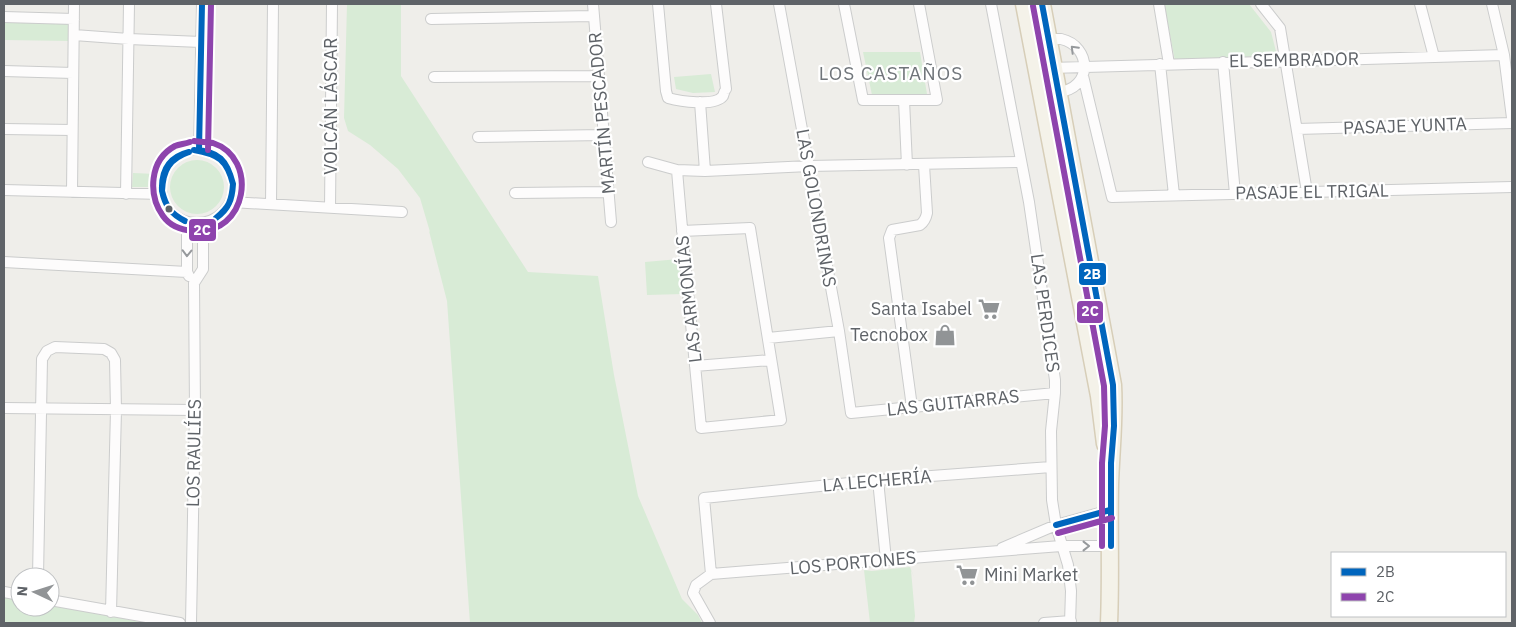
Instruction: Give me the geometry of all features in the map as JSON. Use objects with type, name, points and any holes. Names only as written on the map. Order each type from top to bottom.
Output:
[{"type":"main road","points":[[1024,4],[1099,396],[1110,487]]},
{"type":"main road","points":[[1042,4],[1112,378],[1114,426],[1110,487],[1111,546],[1108,623]]},
{"type":"street","points":[[72,192],[74,4]]},
{"type":"street","points":[[126,194],[129,4]]},
{"type":"street","points":[[199,150],[202,4]]},
{"type":"street","points":[[271,204],[272,4]]},
{"type":"street","name":"VOLCÁN LÁSCAR","points":[[330,208],[332,4]]},
{"type":"street","name":"MARTÍN PESCADOR","points":[[592,4],[611,222]]},
{"type":"street","points":[[658,4],[666,91],[668,98],[682,102],[717,101],[723,96],[726,89],[716,4]]},
{"type":"street","name":"LAS GOLONDRINAS","points":[[779,4],[839,331],[851,413]]},
{"type":"street","points":[[844,4],[863,100],[937,100],[919,4]]},
{"type":"street","name":"LAS PERDICES","points":[[990,4],[1029,202],[1055,380],[1050,467],[1052,500],[1061,546],[1068,565],[1071,591],[1070,622]]},
{"type":"street","points":[[1159,4],[1174,195]]},
{"type":"street","points":[[1261,4],[1280,28],[1307,192]]},
{"type":"street","points":[[1420,4],[1434,57]]},
{"type":"street","points":[[1492,4],[1504,55],[1512,118]]},
{"type":"street","points":[[431,19],[594,16]]},
{"type":"street","points":[[4,17],[74,19]]},
{"type":"street","points":[[74,35],[202,42]]},
{"type":"street","points":[[1049,39],[1061,39],[1074,47],[1083,59],[1084,71],[1079,84],[1071,90],[1058,92]]},
{"type":"street","name":"EL SEMBRADOR","points":[[1036,70],[1054,67],[1084,71],[1165,64],[1504,55]]},
{"type":"street","points":[[1223,62],[1235,194]]},
{"type":"street","name":"PASAJE EL TRIGAL","points":[[1084,71],[1112,197],[1512,186]]},
{"type":"street","points":[[4,72],[73,74]]},
{"type":"street","points":[[434,77],[598,76]]},
{"type":"street","points":[[904,100],[907,165]]},
{"type":"street","points":[[700,102],[706,171]]},
{"type":"street","name":"PASAJE YUNTA","points":[[1297,129],[1512,123]]},
{"type":"street","points":[[4,129],[72,130]]},
{"type":"street","points":[[478,137],[603,135]]},
{"type":"street","points":[[199,150],[210,152],[219,157],[230,169],[234,185],[230,202],[219,216],[203,223],[188,222],[179,218],[170,210],[162,194],[161,182],[168,165],[182,153],[199,150]]},
{"type":"street","points":[[648,162],[677,170],[706,171],[808,166],[1021,162]]},
{"type":"street","points":[[912,407],[889,238],[892,230],[914,227],[924,222],[927,213],[924,165]]},
{"type":"street","name":"LAS ARMONÍAS","points":[[677,170],[701,428],[781,420],[771,360]]},
{"type":"street","points":[[4,190],[162,194]]},
{"type":"street","points":[[515,193],[608,192]]},
{"type":"street","points":[[230,202],[402,212]]},
{"type":"street","points":[[188,222],[187,272],[194,282]]},
{"type":"street","name":"LOS RAULÍES","points":[[191,623],[195,410],[194,282],[203,270],[203,223]]},
{"type":"street","points":[[682,231],[750,228],[771,360],[695,366]]},
{"type":"street","points":[[4,262],[187,272]]},
{"type":"street","points":[[768,338],[839,331]]},
{"type":"street","points":[[38,567],[42,359],[47,351],[54,347],[104,349],[111,353],[115,360],[116,410],[110,612]]},
{"type":"street","name":"LAS GUITARRAS","points":[[851,413],[1055,393]]},
{"type":"street","points":[[4,408],[42,410],[195,410]]},
{"type":"street","name":"LA LECHERÍA","points":[[711,574],[704,498],[878,480],[1050,467]]},
{"type":"street","points":[[878,480],[886,560]]},
{"type":"street","name":"LOS PORTONES","points":[[994,551],[1056,525],[1110,510]]},
{"type":"street","name":"LOS PORTONES","points":[[711,574],[1061,546],[1111,546]]},
{"type":"street","points":[[710,623],[692,593],[696,585],[711,574]]},
{"type":"street","points":[[60,602],[180,623]]},
{"type":"street","points":[[1044,623],[1070,622]]},
{"type":"green space","points":[[347,4],[401,4],[401,76],[528,272],[598,276],[614,375],[638,496],[682,599],[698,615],[702,623],[470,623],[447,301],[420,198],[398,169],[370,145],[348,131],[344,118]]},
{"type":"green space","points":[[1164,4],[1249,4],[1271,32],[1277,55],[1175,61]]},
{"type":"green space","points":[[4,23],[69,23],[69,41],[4,40]]},
{"type":"green space","points":[[863,52],[920,52],[927,94],[872,95]]},
{"type":"green space","points":[[711,74],[715,92],[693,93],[676,89],[674,77]]},
{"type":"green space","points":[[197,160],[207,162],[216,168],[222,177],[224,187],[222,197],[216,206],[207,212],[197,214],[187,212],[178,206],[172,197],[170,187],[172,177],[178,168],[187,162]]},
{"type":"green space","points":[[133,173],[156,174],[153,187],[132,187]]},
{"type":"green space","points":[[679,259],[683,294],[647,295],[645,262]]},
{"type":"green space","points":[[910,567],[915,579],[911,570],[914,623],[870,623],[864,570],[872,571]]},
{"type":"green space","points":[[4,595],[10,596],[10,617],[60,617],[60,606],[145,623],[4,623]]},
{"type":"transit line","name":"2B","points":[[199,150],[202,4]]},
{"type":"transit line","name":"2C","points":[[208,150],[211,4]]},
{"type":"transit line","name":"2B","points":[[1042,4],[1113,385],[1114,426],[1111,463],[1111,546]]},
{"type":"transit line","name":"2C","points":[[1033,6],[1104,386],[1102,546]]},
{"type":"transit line","name":"2C","points":[[190,142],[175,146],[166,152],[160,160],[154,178],[155,198],[163,216],[172,225],[193,231],[212,229],[226,221],[236,209],[241,195],[241,179],[237,164],[228,151],[213,143],[194,141]]},
{"type":"transit line","name":"2B","points":[[194,150],[215,156],[220,160],[228,169],[233,184]]},
{"type":"transit line","name":"2B","points":[[194,150],[210,152],[221,158],[228,169],[233,184]]},
{"type":"transit line","name":"2B","points":[[162,191],[163,177],[171,161],[189,152]]},
{"type":"transit line","name":"2B","points":[[162,191],[168,166],[176,158],[189,152]]},
{"type":"transit line","name":"2B","points":[[216,218],[229,203],[233,184]]},
{"type":"transit line","name":"2B","points":[[216,218],[229,203],[233,184]]},
{"type":"transit line","name":"2B","points":[[162,191],[169,209],[185,221]]},
{"type":"transit line","name":"2B","points":[[162,191],[169,209],[185,221]]},
{"type":"transit line","name":"2B","points":[[1056,525],[1110,510]]},
{"type":"transit line","name":"2C","points":[[1058,533],[1112,518]]},
{"type":"place","name":"Santa Isabel","points":[[989,309]]},
{"type":"place","name":"Tecnobox","points":[[945,335]]},
{"type":"place","name":"Mini Market","points":[[967,575]]},
{"type":"district","name":"LOS CASTAÑOS","points":[[891,73]]}]
